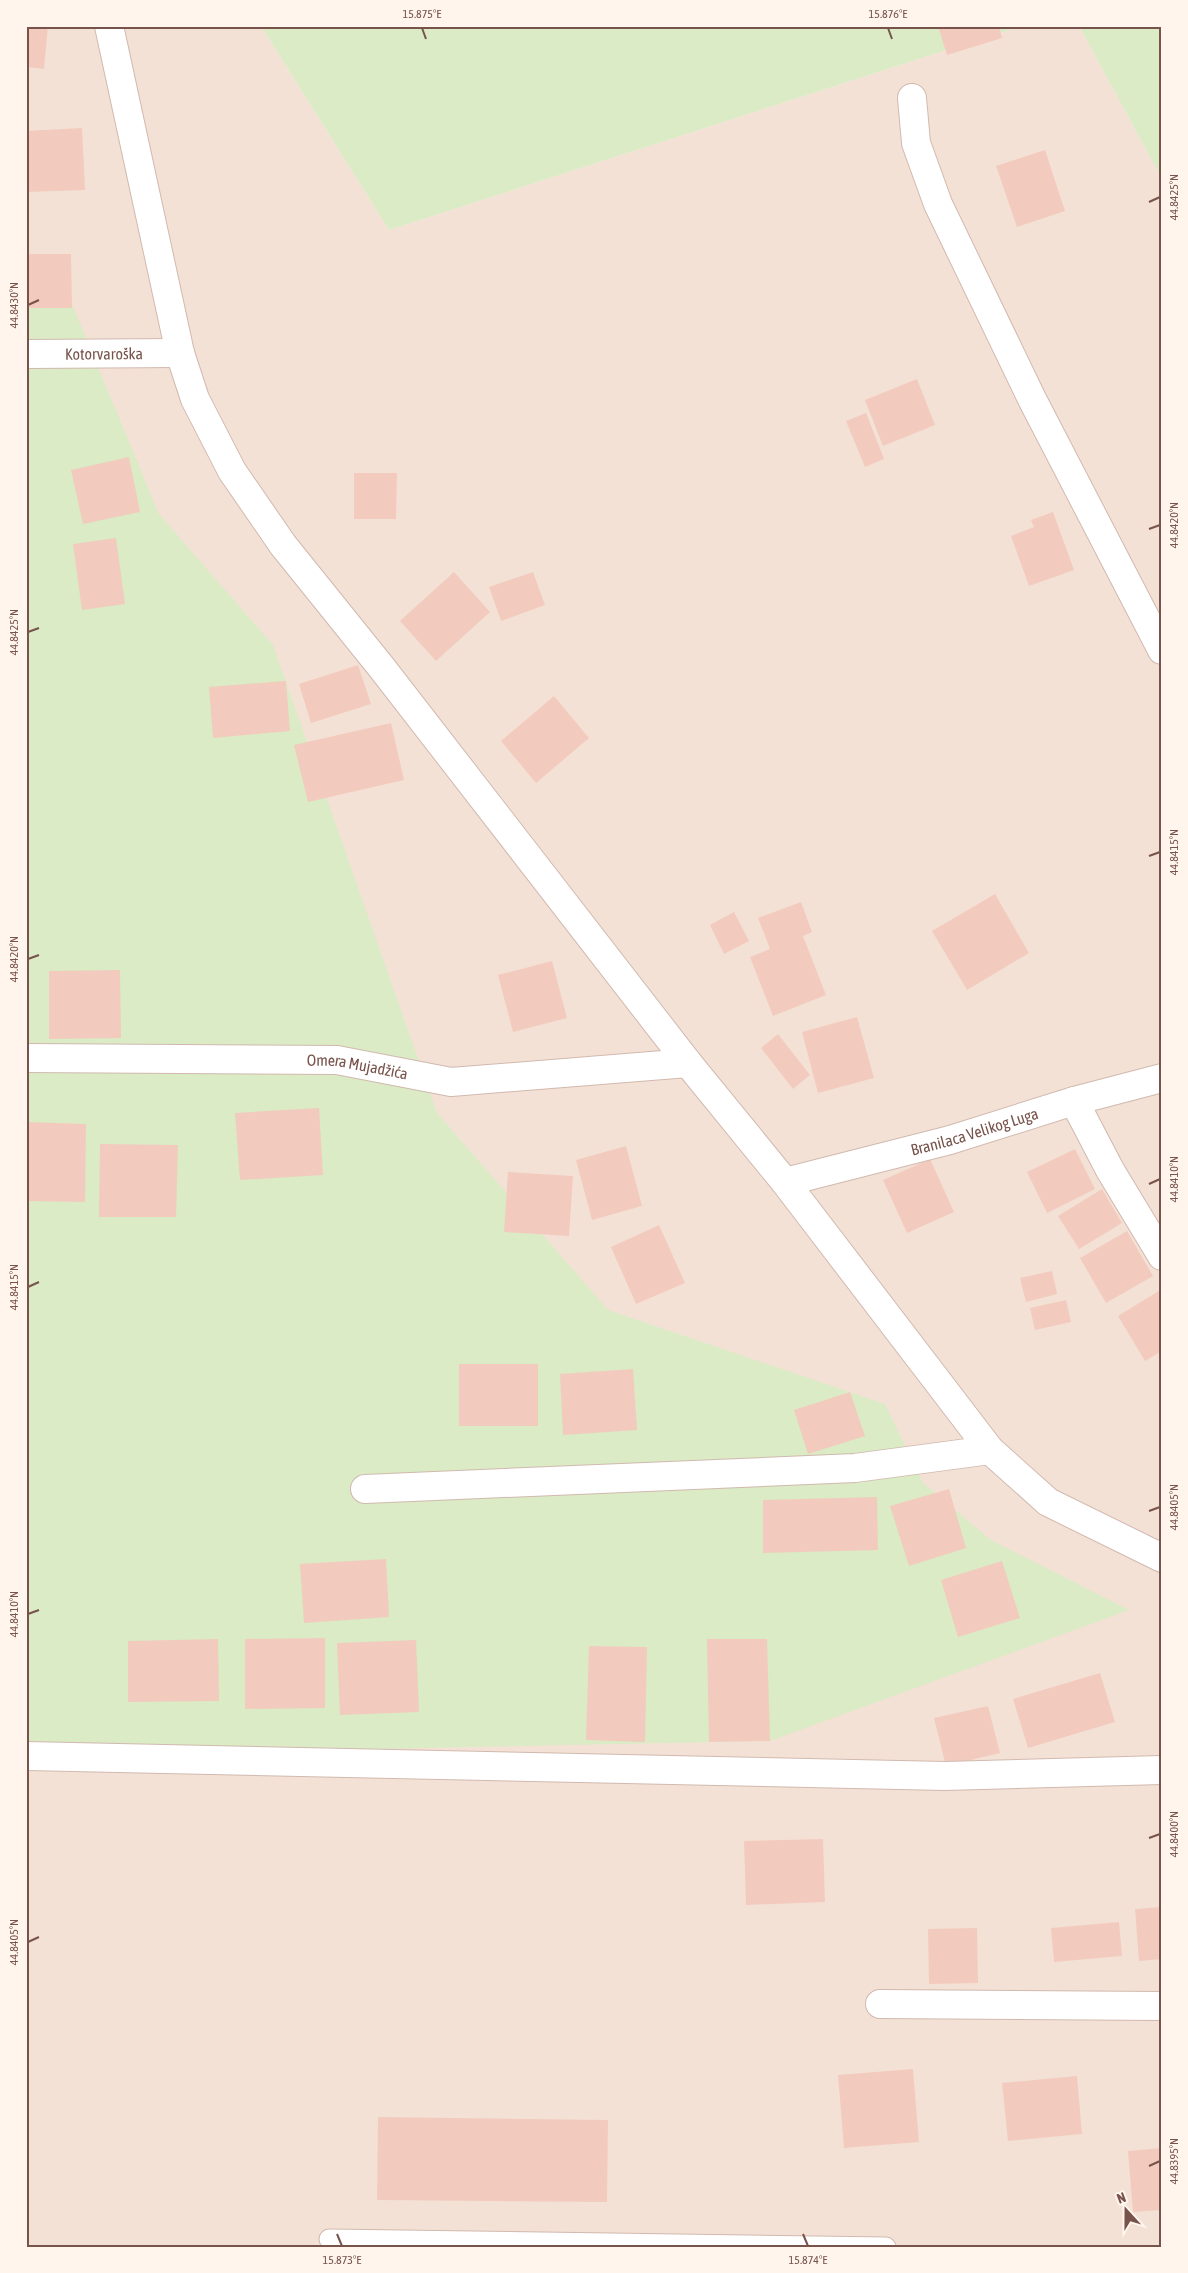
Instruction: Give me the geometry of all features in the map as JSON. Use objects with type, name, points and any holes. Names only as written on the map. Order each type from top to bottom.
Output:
[{"type":"street","points":[[109,26],[180,353],[195,399],[232,471],[283,545],[425,723],[688,1063],[785,1182],[990,1450],[1048,1502],[1162,1558]]},
{"type":"street","points":[[912,98],[916,142],[938,204],[1032,401],[1162,650]]},
{"type":"street","name":"Kotorvaroška","points":[[26,354],[180,353]]},
{"type":"street","name":"Omera Mujadžića","points":[[26,1058],[337,1060],[451,1082],[688,1063]]},
{"type":"street","name":"Branilaca Velikog Luga","points":[[785,1182],[950,1140],[1074,1101],[1162,1078]]},
{"type":"street","points":[[1074,1101],[1110,1170],[1162,1256]]},
{"type":"street","points":[[365,1488],[855,1468],[990,1450]]},
{"type":"street","points":[[26,1756],[945,1776],[1162,1770]]},
{"type":"street","points":[[880,2004],[1162,2006]]},
{"type":"lane","points":[[329,2239],[886,2247]]},
{"type":"shaded area","points":[[26,26],[261,26],[389,230],[1021,26],[1079,26],[1162,179],[1162,2247],[26,2247]]},
{"type":"green space","points":[[261,26],[1021,26],[389,230]]},
{"type":"green space","points":[[1079,26],[1162,26],[1162,179]]},
{"type":"green space","points":[[26,260],[64,285],[159,514],[273,645],[437,1113],[608,1310],[885,1404],[923,1483],[991,1540],[1129,1610],[770,1741],[26,1756]]},
{"type":"building","points":[[26,26],[48,26],[44,69],[26,67]]},
{"type":"building","points":[[938,26],[999,26],[1002,38],[947,55]]},
{"type":"building","points":[[82,128],[85,190],[26,192],[26,131]]},
{"type":"building","points":[[1045,150],[1065,211],[1017,227],[996,166]]},
{"type":"building","points":[[26,254],[71,254],[72,308],[26,308]]},
{"type":"building","points":[[917,379],[935,425],[883,446],[865,400]]},
{"type":"building","points":[[866,413],[884,459],[865,467],[846,421]]},
{"type":"building","points":[[129,457],[140,512],[83,524],[71,470]]},
{"type":"building","points":[[354,473],[397,473],[396,519],[354,519]]},
{"type":"building","points":[[1053,512],[1074,570],[1029,586],[1011,536],[1034,527],[1031,520]]},
{"type":"building","points":[[116,538],[125,604],[82,610],[73,544]]},
{"type":"building","points":[[454,572],[490,612],[436,661],[400,621]]},
{"type":"building","points":[[533,572],[545,605],[501,621],[489,587]]},
{"type":"building","points":[[358,665],[371,704],[311,723],[299,684]]},
{"type":"building","points":[[286,681],[290,731],[213,738],[209,687]]},
{"type":"building","points":[[554,696],[589,738],[536,783],[501,741]]},
{"type":"building","points":[[391,723],[404,780],[308,802],[294,745]]},
{"type":"building","points":[[995,894],[1029,953],[967,990],[932,931]]},
{"type":"building","points":[[801,902],[812,932],[803,936],[826,995],[773,1016],[750,957],[770,949],[758,918]]},
{"type":"building","points":[[734,912],[749,941],[724,954],[710,925]]},
{"type":"building","points":[[552,961],[567,1018],[513,1032],[498,975]]},
{"type":"building","points":[[120,970],[121,1038],[49,1039],[49,971]]},
{"type":"building","points":[[857,1017],[874,1078],[818,1093],[802,1032]]},
{"type":"building","points":[[778,1034],[810,1075],[793,1089],[761,1048]]},
{"type":"building","points":[[319,1108],[323,1175],[240,1180],[235,1113]]},
{"type":"building","points":[[26,1122],[86,1124],[85,1202],[26,1201]]},
{"type":"building","points":[[100,1144],[178,1145],[176,1217],[99,1217]]},
{"type":"building","points":[[626,1146],[642,1206],[592,1220],[576,1160]]},
{"type":"building","points":[[1075,1149],[1095,1189],[1047,1213],[1027,1172]]},
{"type":"building","points":[[930,1159],[954,1212],[907,1233],[883,1180]]},
{"type":"building","points":[[508,1172],[573,1176],[569,1236],[504,1232]]},
{"type":"building","points":[[1102,1189],[1122,1223],[1079,1249],[1058,1216]]},
{"type":"building","points":[[659,1225],[685,1283],[636,1304],[611,1247]]},
{"type":"building","points":[[1127,1231],[1153,1276],[1106,1303],[1080,1258]]},
{"type":"building","points":[[1052,1271],[1057,1294],[1026,1302],[1020,1278]]},
{"type":"building","points":[[1162,1289],[1162,1351],[1145,1361],[1118,1316]]},
{"type":"building","points":[[1066,1300],[1071,1322],[1035,1330],[1030,1308]]},
{"type":"building","points":[[459,1364],[538,1364],[538,1426],[459,1426]]},
{"type":"building","points":[[633,1369],[637,1430],[563,1435],[560,1374]]},
{"type":"building","points":[[850,1392],[865,1436],[808,1454],[794,1410]]},
{"type":"building","points":[[949,1489],[966,1548],[909,1566],[890,1506]]},
{"type":"building","points":[[877,1497],[878,1550],[763,1553],[763,1500]]},
{"type":"building","points":[[386,1559],[389,1617],[304,1623],[300,1564]]},
{"type":"building","points":[[1002,1561],[1020,1618],[958,1637],[941,1580]]},
{"type":"building","points":[[325,1638],[325,1708],[245,1709],[245,1639]]},
{"type":"building","points":[[218,1639],[219,1701],[128,1702],[128,1641]]},
{"type":"building","points":[[707,1639],[767,1639],[770,1741],[709,1742]]},
{"type":"building","points":[[416,1640],[419,1712],[340,1715],[337,1643]]},
{"type":"building","points":[[589,1646],[647,1647],[645,1742],[586,1740]]},
{"type":"building","points":[[1100,1673],[1115,1722],[1028,1748],[1013,1699]]},
{"type":"building","points":[[988,1706],[1000,1753],[946,1766],[934,1718]]},
{"type":"building","points":[[823,1839],[825,1902],[746,1905],[744,1841]]},
{"type":"building","points":[[1162,1907],[1162,1959],[1139,1961],[1135,1909]]},
{"type":"building","points":[[1119,1922],[1122,1956],[1054,1962],[1051,1928]]},
{"type":"building","points":[[977,1928],[978,1983],[929,1984],[928,1929]]},
{"type":"building","points":[[913,2069],[919,2142],[844,2148],[838,2075]]},
{"type":"building","points":[[1077,2076],[1082,2134],[1008,2141],[1002,2083]]},
{"type":"building","points":[[378,2117],[608,2120],[607,2202],[377,2200]]},
{"type":"building","points":[[1162,2148],[1162,2210],[1133,2212],[1128,2151]]}]
